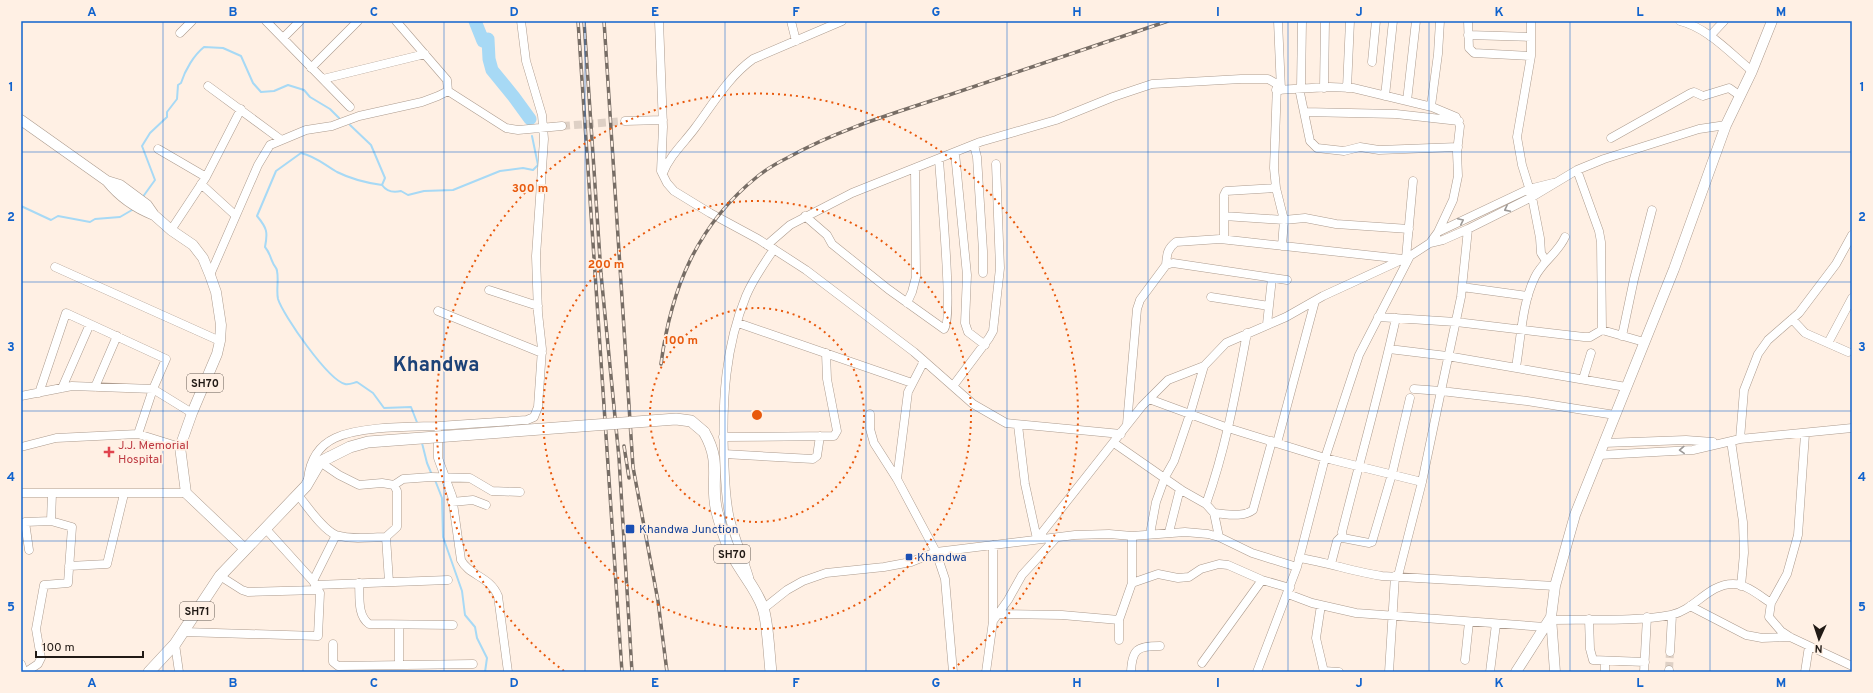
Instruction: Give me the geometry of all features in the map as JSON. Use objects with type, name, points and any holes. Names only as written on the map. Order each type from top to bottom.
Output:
[{"type":"highway","name":"SH70","points":[[325,459],[350,446],[368,442],[676,419],[690,421],[704,432],[712,445],[715,460],[717,511],[733,557],[752,587],[763,609],[771,672]]},
{"type":"highway","points":[[245,549],[306,486],[325,459]]},
{"type":"highway","name":"SH71","points":[[149,672],[175,644],[220,576],[245,549]]},
{"type":"main road","points":[[1555,672],[1549,621],[1555,586],[1575,515],[1674,269],[1726,125],[1739,95],[1752,71],[1772,21]]},
{"type":"main road","name":"SH70","points":[[21,120],[145,208],[171,230],[193,245],[203,258],[216,292],[221,325],[220,341],[217,354],[192,413],[180,447],[186,493]]},
{"type":"main road","points":[[186,493],[245,549]]},
{"type":"main road","points":[[1516,672],[1549,621]]},
{"type":"street","points":[[180,33],[192,21]]},
{"type":"street","points":[[266,21],[350,106]]},
{"type":"street","points":[[283,38],[300,21]]},
{"type":"street","points":[[312,68],[358,21]]},
{"type":"street","points":[[396,21],[447,80],[448,91]]},
{"type":"street","points":[[306,486],[313,458],[318,451],[334,438],[347,434],[386,428],[527,420],[534,417],[538,407],[542,353],[536,256],[544,160],[544,128],[542,115],[526,61],[521,21]]},
{"type":"street","points":[[659,21],[663,120],[661,171],[674,191],[771,247],[806,270],[924,361],[973,404],[993,416],[1006,423],[1018,425],[1121,434]]},
{"type":"street","points":[[791,21],[796,41]]},
{"type":"street","points":[[663,174],[672,155],[695,128],[740,68],[753,59],[842,21]]},
{"type":"street","points":[[1278,21],[1279,90],[1274,168],[1276,188],[1284,220],[1282,246]]},
{"type":"street","points":[[1302,21],[1300,88],[1310,141],[1317,148],[1344,151],[1360,147],[1379,150],[1458,147]]},
{"type":"street","points":[[1324,88],[1325,21]]},
{"type":"street","points":[[1347,88],[1350,21]]},
{"type":"street","points":[[1372,62],[1376,21]]},
{"type":"street","points":[[1385,96],[1392,21]]},
{"type":"street","points":[[1407,101],[1416,21]]},
{"type":"street","points":[[1431,106],[1438,54],[1440,21]]},
{"type":"street","points":[[1468,21],[1469,48],[1474,53],[1531,56]]},
{"type":"street","points":[[1531,21],[1531,56],[1517,136],[1522,165],[1540,238],[1541,254],[1546,261]]},
{"type":"street","points":[[1680,21],[1690,24],[1710,36],[1752,71]]},
{"type":"street","points":[[1710,36],[1724,21]]},
{"type":"street","points":[[1468,36],[1531,37]]},
{"type":"street","points":[[323,79],[425,54]]},
{"type":"street","points":[[752,587],[730,518],[726,494],[724,454],[725,380],[728,359],[746,296],[771,247],[790,225],[852,193],[974,145],[1005,133],[1034,127],[1056,120],[1113,96],[1152,84],[1268,79],[1277,84],[1279,90]]},
{"type":"street","points":[[208,86],[280,139]]},
{"type":"street","points":[[1279,90],[1300,88],[1347,88],[1431,106],[1448,113],[1459,121],[1458,176],[1453,200],[1438,232],[1430,243]]},
{"type":"street","points":[[1611,138],[1691,93],[1694,92],[1703,96],[1729,88],[1739,95]]},
{"type":"street","points":[[448,91],[506,128],[518,130],[562,126]]},
{"type":"street","points":[[210,275],[258,165],[270,145],[280,139],[306,130],[332,126],[359,116],[422,102],[448,91]]},
{"type":"street","points":[[171,230],[203,180],[241,109]]},
{"type":"street","points":[[1304,112],[1396,114],[1459,121]]},
{"type":"street","points":[[626,121],[663,120]]},
{"type":"street","points":[[1438,232],[1553,183],[1577,170],[1667,138],[1700,129],[1726,125]]},
{"type":"street","points":[[974,145],[977,157],[983,251],[982,273]]},
{"type":"street","points":[[158,149],[203,180],[235,215]]},
{"type":"street","points":[[955,153],[967,275],[965,323],[968,332],[985,344]]},
{"type":"street","points":[[805,216],[827,235],[832,244],[941,328],[946,327],[948,299],[939,159]]},
{"type":"street","points":[[953,386],[993,331],[1000,268],[996,164]]},
{"type":"street","points":[[907,303],[916,277],[915,168]]},
{"type":"street","points":[[1577,170],[1601,242],[1602,330]]},
{"type":"street","points":[[1257,672],[1297,567],[1325,458],[1359,355],[1407,258],[1414,182]]},
{"type":"street","points":[[1224,240],[1226,191],[1276,188]]},
{"type":"street","points":[[1037,539],[1149,398],[1168,380],[1204,366],[1226,343],[1286,317],[1315,301],[1407,258],[1430,243],[1443,240],[1468,229],[1530,193]]},
{"type":"street","points":[[1622,336],[1634,279],[1652,210]]},
{"type":"street","points":[[1224,216],[1284,220],[1304,218],[1336,224],[1409,229]]},
{"type":"street","points":[[1389,672],[1396,576],[1422,482],[1447,356],[1456,322],[1462,287],[1468,229]]},
{"type":"street","points":[[1740,439],[1744,390],[1750,370],[1758,354],[1768,340],[1799,313],[1836,264],[1852,235]]},
{"type":"street","points":[[1516,367],[1528,296],[1536,276],[1546,261],[1560,246],[1564,237]]},
{"type":"street","points":[[1127,426],[1138,305],[1166,265],[1167,252],[1170,246],[1176,242],[1224,240],[1407,258]]},
{"type":"street","points":[[1166,265],[1173,263],[1287,280]]},
{"type":"street","points":[[55,267],[220,341]]},
{"type":"street","points":[[1267,324],[1272,278]]},
{"type":"street","points":[[1462,287],[1528,296]]},
{"type":"street","points":[[489,290],[538,306]]},
{"type":"street","points":[[1211,297],[1269,306]]},
{"type":"street","points":[[1828,343],[1852,298]]},
{"type":"street","points":[[1214,513],[1241,514],[1249,513],[1253,510],[1315,301]]},
{"type":"street","points":[[438,311],[542,353]]},
{"type":"street","points":[[39,393],[66,313],[166,358],[153,389],[138,434]]},
{"type":"street","points":[[1378,316],[1456,322],[1584,337],[1590,337],[1602,330],[1644,342]]},
{"type":"street","points":[[1331,564],[1337,541],[1342,536],[1358,466],[1376,409],[1396,318]]},
{"type":"street","points":[[1792,319],[1805,334],[1848,352]]},
{"type":"street","points":[[738,323],[912,383]]},
{"type":"street","points":[[62,388],[90,324]]},
{"type":"street","points":[[1206,504],[1228,428],[1247,333]]},
{"type":"street","points":[[95,387],[117,336]]},
{"type":"street","points":[[1389,350],[1447,356],[1626,387]]},
{"type":"street","points":[[724,437],[834,436],[837,431],[827,380],[826,353]]},
{"type":"street","points":[[1583,379],[1591,353]]},
{"type":"street","points":[[897,479],[906,405],[912,383],[924,361]]},
{"type":"street","points":[[1150,534],[1156,502],[1165,477],[1174,461],[1204,366]]},
{"type":"street","points":[[21,396],[72,386],[153,389],[192,413]]},
{"type":"street","points":[[1414,389],[1528,401],[1615,415]]},
{"type":"street","points":[[1149,398],[1228,428],[1325,458],[1422,482]]},
{"type":"street","points":[[1342,536],[1343,538],[1369,543],[1372,542],[1392,474],[1410,398]]},
{"type":"street","points":[[870,414],[871,436],[897,479],[936,552],[945,579],[953,672]]},
{"type":"street","points":[[1018,425],[1026,491],[1037,539]]},
{"type":"street","points":[[438,426],[438,458],[446,478],[452,502],[461,560],[466,568],[489,582],[495,588],[498,596],[508,672]]},
{"type":"street","points":[[1600,455],[1693,450],[1740,439],[1805,434],[1852,428]]},
{"type":"street","points":[[21,447],[56,438],[138,434],[180,447]]},
{"type":"street","points":[[1805,434],[1798,535],[1787,574],[1771,603],[1769,617],[1777,627],[1790,637],[1849,665],[1845,672]]},
{"type":"street","points":[[724,454],[813,459],[817,456],[820,436]]},
{"type":"street","points":[[1604,443],[1686,440],[1720,443]]},
{"type":"street","points":[[1731,441],[1743,522],[1744,552],[1741,586]]},
{"type":"street","points":[[1114,443],[1165,477],[1180,489],[1206,504],[1214,513],[1219,537]]},
{"type":"street","points":[[325,459],[339,475],[359,485],[382,483],[394,485],[404,479],[430,477],[475,479],[492,491],[520,492]]},
{"type":"street","points":[[298,495],[329,531],[336,535],[345,537],[386,537],[396,527],[397,491],[394,485]]},
{"type":"street","points":[[1169,532],[1180,489]]},
{"type":"street","points":[[21,494],[186,493]]},
{"type":"street","points":[[51,521],[52,494]]},
{"type":"street","points":[[69,566],[107,564],[124,494]]},
{"type":"street","points":[[452,502],[473,500],[486,505]]},
{"type":"street","points":[[21,664],[25,672],[40,661],[36,629],[44,585],[68,583],[72,527],[51,521],[25,522],[29,550]]},
{"type":"street","points":[[184,632],[318,636],[320,593],[316,585],[265,528]]},
{"type":"street","points":[[763,609],[787,590],[804,581],[826,574],[911,562],[936,552],[1037,539],[1109,534],[1132,536],[1169,532],[1196,533],[1219,537],[1252,553],[1297,567]]},
{"type":"street","points":[[316,585],[336,535]]},
{"type":"street","points":[[1119,640],[1119,620],[1132,583],[1132,536]]},
{"type":"street","points":[[386,537],[389,582]]},
{"type":"street","points":[[993,621],[999,614],[1022,575],[1056,538]]},
{"type":"street","points":[[986,672],[993,621],[993,545]]},
{"type":"street","points":[[1299,558],[1331,564],[1366,574],[1555,586]]},
{"type":"street","points":[[1132,583],[1158,574],[1178,578],[1189,576],[1201,569],[1219,564],[1228,565],[1321,605],[1356,613],[1496,624],[1672,615],[1690,606],[1721,585],[1734,584],[1741,586],[1771,603]]},
{"type":"street","points":[[220,576],[242,590],[248,592],[316,585],[448,580]]},
{"type":"street","points":[[1202,663],[1262,580]]},
{"type":"street","points":[[359,583],[360,611],[363,620],[369,624],[453,625]]},
{"type":"street","points":[[1321,605],[1316,638],[1324,671],[1339,672]]},
{"type":"street","points":[[1690,606],[1746,635],[1762,638],[1790,637]]},
{"type":"street","points":[[999,614],[1062,615],[1119,620]]},
{"type":"street","points":[[1670,652],[1672,615]]},
{"type":"street","points":[[1644,672],[1647,617]]},
{"type":"street","points":[[1589,619],[1591,656],[1596,661],[1645,662]]},
{"type":"street","points":[[1465,660],[1469,622]]},
{"type":"street","points":[[1490,672],[1496,624]]},
{"type":"street","points":[[399,625],[399,665]]},
{"type":"street","points":[[175,644],[179,672]]},
{"type":"street","points":[[333,644],[334,665],[345,669],[399,665],[414,668],[452,668],[473,664]]},
{"type":"street","points":[[1130,672],[1135,652],[1139,648],[1160,646]]},
{"type":"street","points":[[1805,672],[1809,646]]},
{"type":"street","points":[[1605,661],[1605,672]]},
{"type":"waterway","points":[[475,21],[483,41],[488,39],[489,59],[492,70],[530,119]]},
{"type":"waterway","points":[[142,198],[155,180],[142,146],[150,133],[167,117],[167,112],[177,99],[178,85],[181,83],[193,58],[204,47],[223,48],[241,56],[253,83],[261,92],[274,91],[288,85],[304,90],[310,97],[330,109],[339,118]]},
{"type":"waterway","points":[[350,125],[371,145],[385,178],[382,185],[390,191],[401,191],[408,195],[424,191],[453,190],[500,171],[523,168],[533,170],[538,165],[532,136]]},
{"type":"waterway","points":[[382,185],[348,177],[316,159],[301,153],[276,171],[257,216],[265,227],[265,247],[277,270],[278,299],[288,318],[307,346],[337,380],[345,384],[357,382],[373,393],[384,408],[411,407],[418,425]]},
{"type":"waterway","points":[[21,206],[51,220],[58,216],[90,222],[95,219],[120,217],[132,210]]},
{"type":"waterway","points":[[422,443],[432,475]]},
{"type":"waterway","points":[[435,480],[442,498],[443,537],[462,591],[465,615],[475,627],[477,638],[487,658],[485,672]]},
{"type":"tunnel","points":[[562,126],[625,121]]},
{"type":"tunnel","points":[[1669,670],[1670,652]]},
{"type":"railway","points":[[578,21],[622,672]]},
{"type":"railway","points":[[584,21],[601,274],[619,458],[632,672]]},
{"type":"railway","points":[[604,21],[633,467],[658,601],[667,672]]},
{"type":"railway","points":[[661,364],[672,309],[690,260],[703,237],[719,215],[737,195],[766,170],[808,147],[868,122],[1168,21]]},
{"type":"railway","points":[[624,446],[629,478]]},
{"type":"place","name":"J.J. Memorial Hospital","points":[[109,452]]},
{"type":"place","name":"Khandwa Junction","points":[[630,529]]},
{"type":"place","name":"Khandwa","points":[[909,557]]},
{"type":"district","name":"Khandwa","points":[[436,364]]}]
